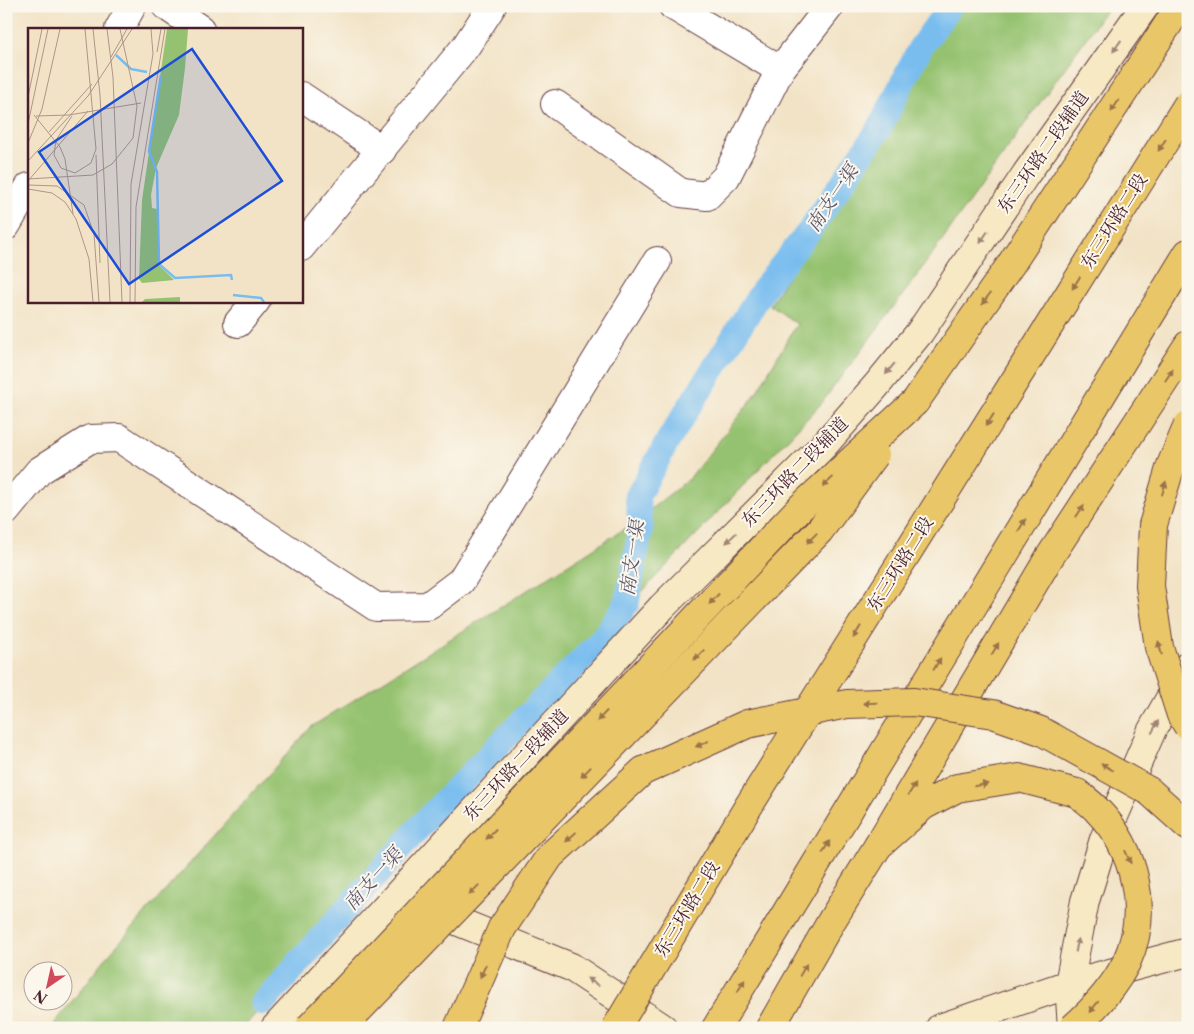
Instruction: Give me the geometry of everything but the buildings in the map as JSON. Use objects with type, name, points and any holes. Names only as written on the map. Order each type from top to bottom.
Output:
[{"type":"highway","points":[[341,1028],[820,530],[915,402],[1011,264],[1180,6]]},
{"type":"highway","name":"东三环路二段","points":[[616,1028],[748,806],[1188,104]]},
{"type":"highway","points":[[716,1028],[1188,252]]},
{"type":"highway","points":[[770,1028],[832,920],[1049,558],[1188,345]]},
{"type":"highway","points":[[308,1028],[800,508],[915,402]]},
{"type":"highway","points":[[1188,425],[1171,465],[1154,525],[1150,586],[1158,647],[1181,715],[1188,726]]},
{"type":"highway","points":[[458,1028],[502,928],[550,856],[643,771],[747,724],[847,704],[914,702],[993,714],[1041,731],[1103,765],[1149,792],[1188,826]]},
{"type":"highway","points":[[878,846],[923,806],[957,788],[1019,778],[1077,793],[1097,810],[1120,839],[1133,870],[1138,909],[1132,946],[1126,963],[1089,1014],[1072,1028]]},
{"type":"main road","name":"东三环路二段辅道","points":[[275,1028],[662,607],[824,445],[876,386],[920,332],[1026,174],[1145,6]]},
{"type":"main road","points":[[1072,1028],[1069,984],[1085,901],[1104,839],[1152,730],[1188,666]]},
{"type":"main road","points":[[395,897],[571,967],[662,1028]]},
{"type":"main road","points":[[940,1028],[1069,984],[1188,952]]},
{"type":"street","points":[[120,28],[132,6]]},
{"type":"street","points":[[166,6],[199,28]]},
{"type":"street","points":[[302,246],[466,46],[492,6]]},
{"type":"street","points":[[673,6],[780,70]]},
{"type":"street","points":[[555,104],[681,193],[707,196],[726,177],[780,70],[830,6]]},
{"type":"street","points":[[302,97],[382,150]]},
{"type":"street","points":[[6,226],[28,189]]},
{"type":"street","points":[[6,511],[39,472],[90,439],[119,438],[376,608],[428,606],[461,582],[657,261]]},
{"type":"street","points":[[238,322],[255,302]]},
{"type":"green space","points":[[956,6],[1109,6],[910,285],[820,405],[408,841],[243,1028],[51,1028],[64,1012],[72,1012],[72,1001],[110,953],[311,727],[629,526],[689,479],[753,398],[797,324],[770,305]]},
{"type":"waterway","name":"南支一渠","points":[[263,1003],[424,822],[602,639],[627,603],[641,527],[637,497],[669,439],[766,285],[810,230],[879,129],[920,48],[950,6]]}]
